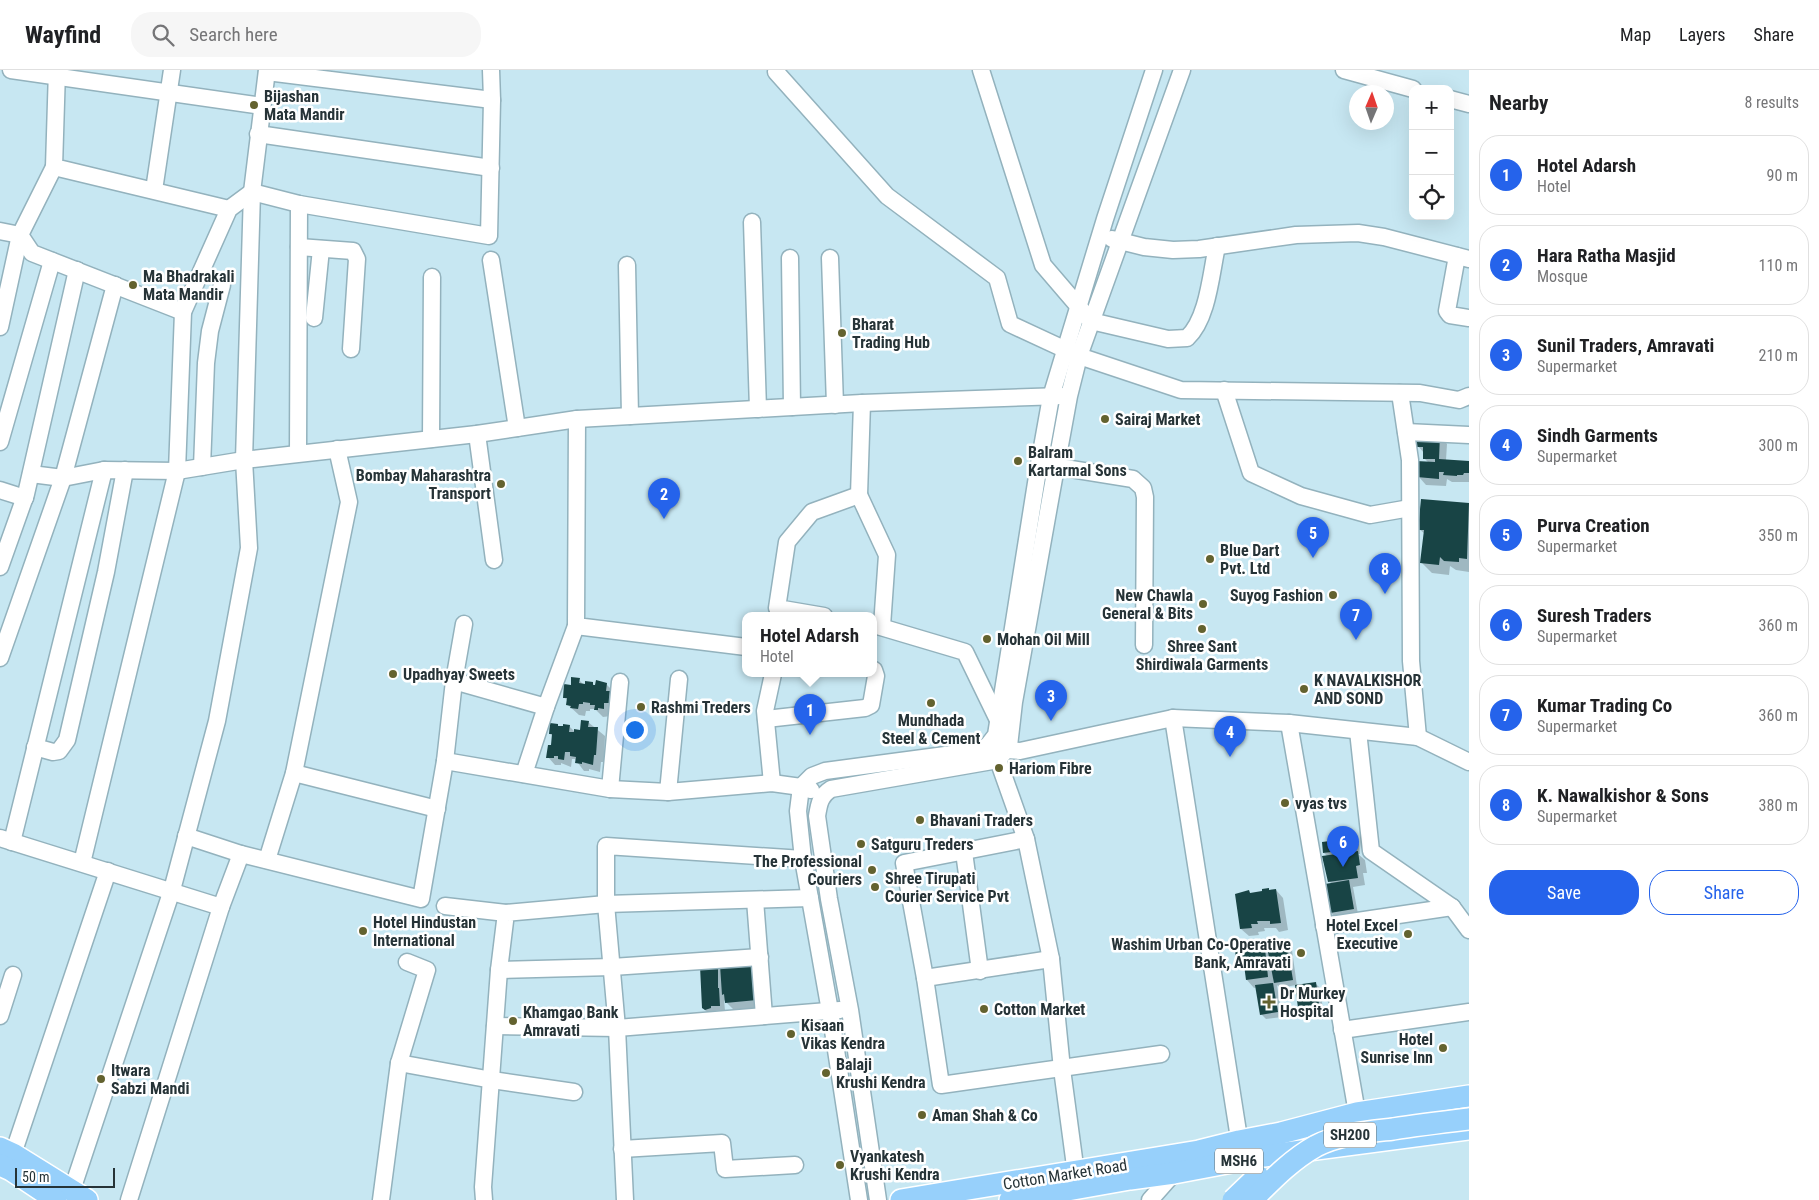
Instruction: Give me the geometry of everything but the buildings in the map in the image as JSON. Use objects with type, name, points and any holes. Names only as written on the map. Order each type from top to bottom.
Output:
[{"type":"main road","name":"MSH6","points":[[1241,1151],[1281,1134],[1313,1125],[1359,1118],[1469,1096]]},
{"type":"main road","name":"SH200","points":[[1359,1118],[1469,1108]]},
{"type":"main road","name":"MSH6","points":[[1233,1200],[1270,1164],[1290,1148],[1320,1133],[1359,1118]]},
{"type":"main road","name":"SH200","points":[[1253,1200],[1286,1167],[1300,1156],[1334,1138],[1361,1132],[1469,1119]]},
{"type":"main road","name":"Cotton Market Road","points":[[1010,1200],[1077,1180],[1199,1151],[1241,1151],[1264,1156],[1469,1130]]},
{"type":"main road","name":"Cotton Market Road","points":[[901,1200],[1077,1180],[1174,1173],[1241,1151]]},
{"type":"main road","points":[[4,1156],[70,1197]]},
{"type":"street","points":[[11,70],[57,73],[168,93],[262,106]]},
{"type":"street","points":[[154,190],[172,70]]},
{"type":"street","points":[[252,192],[299,204],[489,236],[491,70]]},
{"type":"street","points":[[981,70],[1043,265],[1091,321],[1168,339],[1187,338],[1198,326],[1203,314],[1217,246]]},
{"type":"street","points":[[859,1200],[830,1011],[803,859],[798,811],[801,787],[812,776],[825,771],[983,750],[998,733],[1014,702],[1069,396],[1078,306],[1154,70]]},
{"type":"street","points":[[1002,755],[998,733],[1051,396],[1072,353],[1091,321],[1182,70]]},
{"type":"street","points":[[1344,70],[1409,88]]},
{"type":"street","points":[[70,1197],[172,890],[217,721],[248,548],[244,460],[252,192],[267,71],[492,100]]},
{"type":"street","points":[[776,72],[886,196],[997,278],[1010,324],[1072,353],[1181,390],[1420,393],[1460,400],[1469,396]]},
{"type":"street","points":[[0,327],[20,235],[54,167],[57,73]]},
{"type":"street","points":[[1454,100],[1469,104]]},
{"type":"street","points":[[258,134],[491,168]]},
{"type":"street","points":[[54,167],[229,209]]},
{"type":"street","points":[[82,863],[177,471],[183,312],[229,209],[252,192]]},
{"type":"street","points":[[298,454],[299,204]]},
{"type":"street","points":[[752,222],[758,409]]},
{"type":"street","points":[[0,231],[20,235],[32,252],[183,312]]},
{"type":"street","points":[[1100,235],[1121,242],[1165,250],[1217,246],[1296,235],[1358,233],[1384,237],[1463,257],[1446,312],[1450,315],[1469,318]]},
{"type":"street","points":[[298,247],[353,251],[356,254],[351,349]]},
{"type":"street","points":[[314,318],[321,249]]},
{"type":"street","points":[[790,258],[792,408]]},
{"type":"street","points":[[830,258],[835,405]]},
{"type":"street","points":[[0,442],[52,260]]},
{"type":"street","points":[[491,260],[517,428]]},
{"type":"street","points":[[627,265],[630,416]]},
{"type":"street","points":[[0,567],[25,498],[77,270]]},
{"type":"street","points":[[431,439],[432,277]]},
{"type":"street","points":[[0,658],[63,478],[115,285]]},
{"type":"street","points":[[202,467],[206,363],[210,331],[222,286]]},
{"type":"street","points":[[1224,390],[1251,473],[1301,496],[1370,515],[1410,508]]},
{"type":"street","points":[[1400,393],[1410,460],[1412,661],[1418,737]]},
{"type":"street","points":[[31,474],[63,478],[104,470],[177,471],[244,460],[477,434],[577,419],[835,405],[1069,396]]},
{"type":"street","points":[[862,404],[859,495],[887,556],[878,625],[965,652],[998,733],[1002,755],[1026,839],[1051,959],[1062,1069],[1077,1180]]},
{"type":"street","points":[[524,774],[576,626],[577,419]]},
{"type":"street","points":[[1406,432],[1469,435]]},
{"type":"street","points":[[477,434],[494,560]]},
{"type":"street","points":[[267,860],[294,773],[349,502],[337,449]]},
{"type":"street","points":[[1039,464],[1133,479],[1143,488],[1146,497],[1144,645]]},
{"type":"street","points":[[104,470],[35,746],[6,840],[172,890],[221,907]]},
{"type":"street","points":[[35,746],[53,752],[59,751],[66,740],[106,572],[126,470]]},
{"type":"street","points":[[0,490],[25,498]]},
{"type":"street","points":[[800,612],[777,608],[787,542],[812,512],[859,495]]},
{"type":"street","points":[[186,836],[240,854],[421,898],[446,761],[454,681],[464,624]]},
{"type":"street","points":[[576,626],[742,647]]},
{"type":"street","points":[[771,677],[765,711],[772,783]]},
{"type":"street","points":[[766,718],[865,708],[871,705],[876,677]]},
{"type":"street","points":[[668,792],[679,679]]},
{"type":"street","points":[[454,681],[546,707]]},
{"type":"street","points":[[610,789],[620,682]]},
{"type":"street","points":[[878,1200],[850,1010],[829,899],[817,816],[823,794],[831,789],[1174,718],[1289,723],[1418,737],[1469,762]]},
{"type":"street","points":[[1174,718],[1241,1151]]},
{"type":"street","points":[[1289,723],[1359,1118]]},
{"type":"street","points":[[1358,731],[1371,850],[1452,907],[1469,930]]},
{"type":"street","points":[[446,761],[610,789],[668,792],[772,783],[801,787],[823,794]]},
{"type":"street","points":[[294,773],[437,809]]},
{"type":"street","points":[[1026,839],[904,863],[925,978],[941,1085],[1161,1054]]},
{"type":"street","points":[[625,1200],[617,1028],[606,904],[606,846],[803,859]]},
{"type":"street","points":[[964,852],[980,971]]},
{"type":"street","points":[[129,1200],[221,907],[240,854]]},
{"type":"street","points":[[4,1156],[108,871]]},
{"type":"street","points":[[445,906],[506,913],[606,904],[810,898]]},
{"type":"street","points":[[755,900],[764,1016]]},
{"type":"street","points":[[1324,926],[1452,907]]},
{"type":"street","points":[[484,1200],[483,1187],[499,970],[506,913]]},
{"type":"street","points":[[499,970],[612,967],[760,957]]},
{"type":"street","points":[[925,978],[1051,959]]},
{"type":"street","points":[[381,1200],[399,1063],[427,970],[408,962]]},
{"type":"street","points":[[0,1016],[13,975]]},
{"type":"street","points":[[495,1026],[617,1028],[850,1010]]},
{"type":"street","points":[[1342,1030],[1469,1012]]},
{"type":"street","points":[[399,1063],[492,1080],[574,1092]]},
{"type":"street","points":[[1253,1200],[1313,1125]]},
{"type":"street","points":[[1223,1200],[1264,1156],[1281,1134]]},
{"type":"street","points":[[622,1148],[722,1143],[725,1169],[794,1165]]},
{"type":"street","points":[[1150,1200],[1174,1173]]},
{"type":"place","name":"Bijashan Mata Mandir","points":[[254,105]]},
{"type":"place","name":"Ma Bhadrakali Mata Mandir","points":[[133,285]]},
{"type":"place","name":"Bharat Trading Hub","points":[[842,333]]},
{"type":"place","name":"Sairaj Market","points":[[1105,419]]},
{"type":"place","name":"Balram Kartarmal Sons","points":[[1018,461]]},
{"type":"place","name":"Bombay Maharashtra Transport","points":[[501,484]]},
{"type":"place","name":"Hara Ratha Masjid","points":[[664,519]]},
{"type":"place","name":"Purva Creation","points":[[1313,558]]},
{"type":"place","name":"Blue Dart Pvt. Ltd","points":[[1210,559]]},
{"type":"place","name":"K. Nawalkishor & Sons","points":[[1385,594]]},
{"type":"place","name":"Suyog Fashion","points":[[1333,595]]},
{"type":"place","name":"New Chawla General & Bits","points":[[1203,604]]},
{"type":"place","name":"Shree Sant Shirdiwala Garments","points":[[1202,629]]},
{"type":"place","name":"Mohan Oil Mill","points":[[987,639]]},
{"type":"place","name":"Kumar Trading Co","points":[[1356,640]]},
{"type":"place","name":"Upadhyay Sweets","points":[[393,674]]},
{"type":"place","name":"K NAVALKISHOR AND SOND","points":[[1304,689]]},
{"type":"place","name":"Mundhada Steel & Cement","points":[[931,703]]},
{"type":"place","name":"Rashmi Treders","points":[[641,707]]},
{"type":"place","name":"Sunil Traders, Amravati","points":[[1051,721]]},
{"type":"place","name":"Hotel Adarsh","points":[[810,735]]},
{"type":"place","name":"Sindh Garments","points":[[1230,757]]},
{"type":"place","name":"Hariom Fibre","points":[[999,768]]},
{"type":"place","name":"vyas tvs","points":[[1285,803]]},
{"type":"place","name":"Bhavani Traders","points":[[920,820]]},
{"type":"place","name":"Satguru Treders","points":[[861,844]]},
{"type":"place","name":"Suresh Traders","points":[[1343,867]]},
{"type":"place","name":"The Professional Couriers","points":[[872,870]]},
{"type":"place","name":"Shree Tirupati Courier Service Pvt","points":[[875,887]]},
{"type":"place","name":"Hotel Hindustan International","points":[[363,931]]},
{"type":"place","name":"Hotel Excel Executive","points":[[1408,934]]},
{"type":"place","name":"Washim Urban Co-Operative Bank, Amravati","points":[[1301,953]]},
{"type":"place","name":"Dr Murkey Hospital","points":[[1269,1002]]},
{"type":"place","name":"Cotton Market","points":[[984,1009]]},
{"type":"place","name":"Khamgao Bank Amravati","points":[[513,1021]]},
{"type":"place","name":"Kisaan Vikas Kendra","points":[[791,1034]]},
{"type":"place","name":"Hotel Sunrise Inn","points":[[1443,1048]]},
{"type":"place","name":"Balaji Krushi Kendra","points":[[826,1073]]},
{"type":"place","name":"Itwara Sabzi Mandi","points":[[101,1079]]},
{"type":"place","name":"Aman Shah & Co","points":[[922,1115]]},
{"type":"place","name":"Vyankatesh Krushi Kendra","points":[[840,1165]]}]
